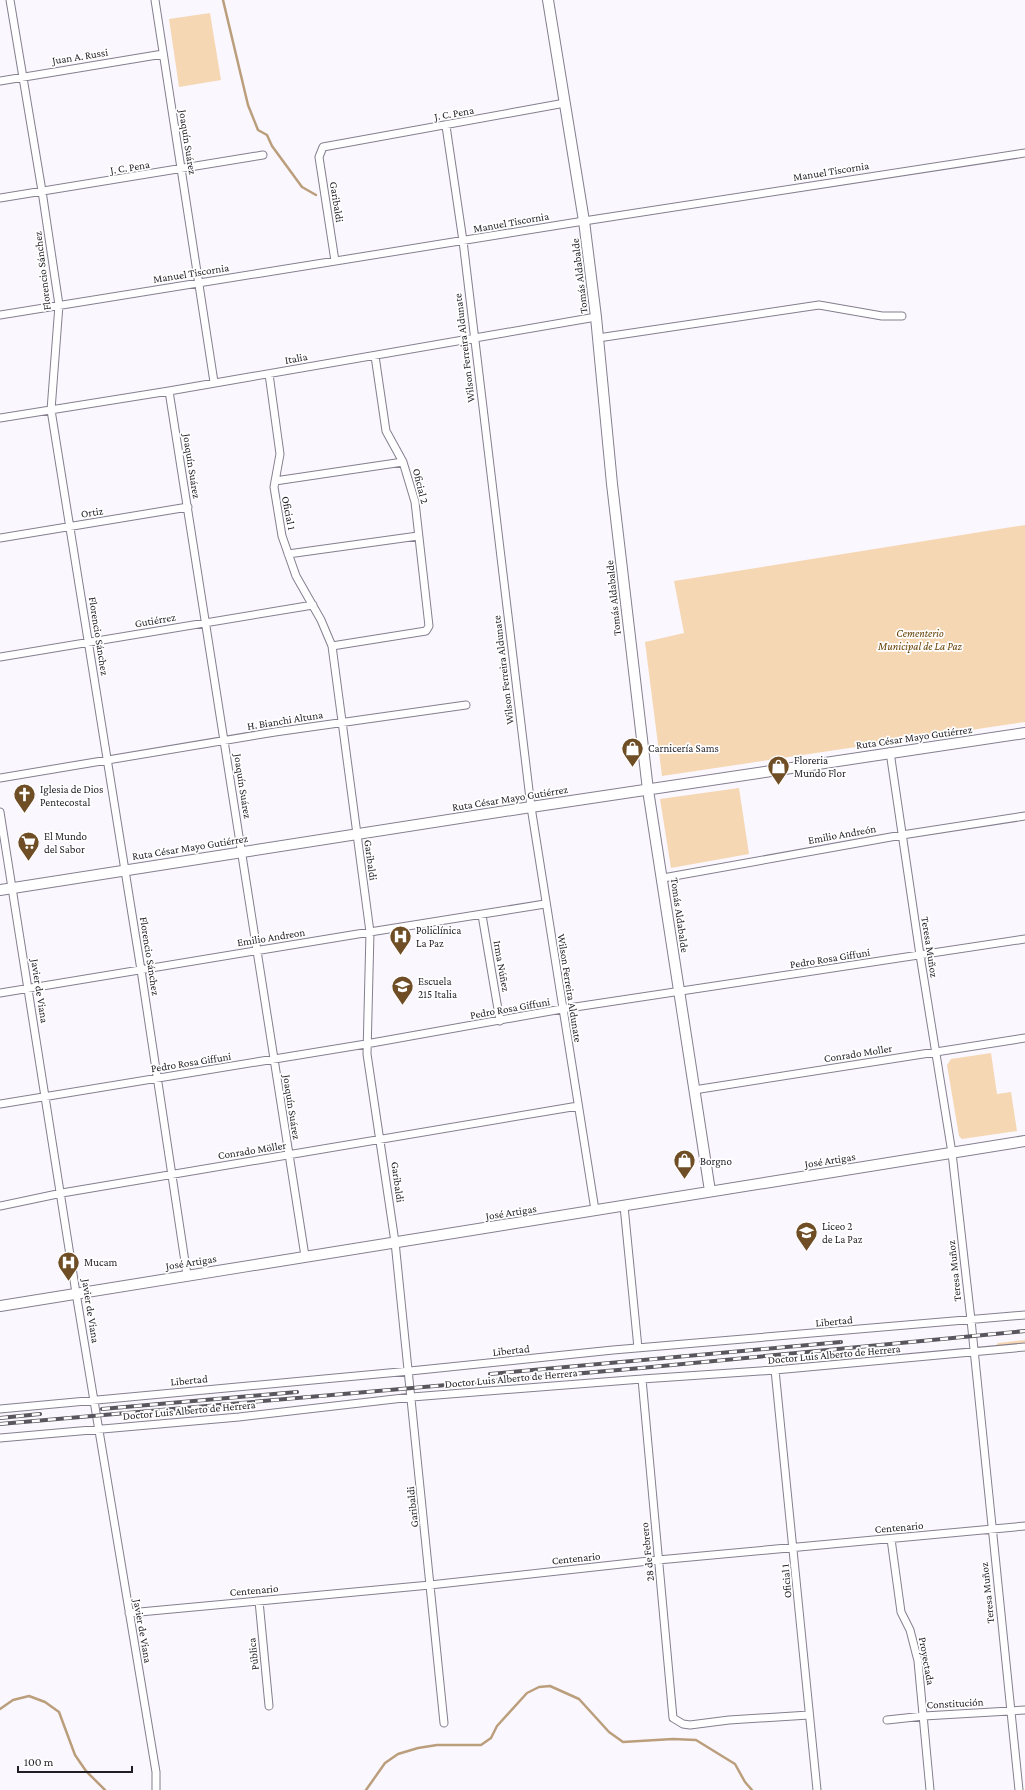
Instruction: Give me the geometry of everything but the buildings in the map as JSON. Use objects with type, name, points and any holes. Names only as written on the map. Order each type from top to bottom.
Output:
[{"type":"street","name":"Florencio Sánchez","points":[[10,0],[42,191],[59,305],[51,410],[158,1078],[187,1275]]},
{"type":"street","name":"Joaquín Suárez","points":[[155,0],[214,382]]},
{"type":"street","name":"Tomás Aldabalde","points":[[548,0],[584,221],[596,317],[612,484],[648,790],[663,878],[710,1191]]},
{"type":"street","name":"Juan A. Russi","points":[[0,81],[164,54]]},
{"type":"street","name":"J. C. Pena","points":[[323,147],[446,126],[565,103]]},
{"type":"street","name":"Wilson Ferreira Aldunate","points":[[446,126],[463,241],[531,807],[545,904],[595,1210]]},
{"type":"street","name":"Garibaldi","points":[[323,147],[319,157],[335,261]]},
{"type":"street","name":"Manuel Tiscornia","points":[[0,315],[584,221],[1025,153]]},
{"type":"street","name":"J. C. Pena","points":[[0,198],[263,156]]},
{"type":"street","points":[[598,338],[820,305],[882,316],[902,316]]},
{"type":"street","name":"Italia","points":[[0,418],[169,391],[596,317]]},
{"type":"street","name":"Oficial 2","points":[[332,646],[426,630],[429,626],[415,502],[403,462],[386,431],[375,356]]},
{"type":"street","name":"Oficial 1","points":[[269,374],[280,454],[274,487],[275,504],[282,536],[296,576],[313,605],[332,646]]},
{"type":"street","name":"Joaquín Suárez","points":[[169,391],[305,1256]]},
{"type":"street","points":[[275,481],[403,462]]},
{"type":"street","name":"Ortiz","points":[[0,538],[188,507]]},
{"type":"street","points":[[288,554],[418,536]]},
{"type":"street","name":"Gutiérrez","points":[[0,657],[313,605]]},
{"type":"street","name":"Garibaldi","points":[[332,646],[341,723],[370,932],[366,1044],[395,1242],[410,1371],[444,1723]]},
{"type":"street","name":"H. Bianchi Altuna","points":[[0,778],[224,741],[466,705]]},
{"type":"street","name":"Ruta César Mayo Gutiérrez","points":[[0,890],[242,851],[890,752],[1025,735]]},
{"type":"street","name":"Teresa Muñoz","points":[[890,752],[920,955],[937,1052],[952,1153],[971,1320],[991,1530],[1012,1712],[1019,1790]]},
{"type":"street","name":"Javier de Viana","points":[[0,812],[62,1194],[76,1293],[156,1772],[156,1790]]},
{"type":"street","name":"Emilio Andreón","points":[[663,878],[902,835],[1025,816]]},
{"type":"street","name":"Emilio Andreon","points":[[0,993],[545,904]]},
{"type":"street","name":"Irma Núñez","points":[[482,915],[500,1021]]},
{"type":"street","name":"Pedro Rosa Giffuni","points":[[0,1104],[274,1060],[562,1010],[1025,939]]},
{"type":"street","name":"Conrado Moller","points":[[694,1090],[1025,1038]]},
{"type":"street","name":"Conrado Möller","points":[[0,1206],[62,1194],[578,1106]]},
{"type":"street","name":"José Artigas","points":[[0,1306],[710,1191],[1025,1142]]},
{"type":"street","points":[[624,1206],[638,1348]]},
{"type":"street","name":"Libertad","points":[[0,1409],[638,1348],[1025,1315]]},
{"type":"street","name":"Doctor Luis Alberto de Herrera","points":[[0,1438],[239,1417],[412,1398],[642,1379],[775,1370],[974,1353],[1025,1347]]},
{"type":"street","name":"Oficial 1","points":[[775,1370],[817,1790]]},
{"type":"street","name":"28 de Febrero","points":[[642,1379],[673,1718],[677,1722],[690,1725],[729,1720],[809,1715]]},
{"type":"street","name":"Centenario","points":[[129,1613],[430,1585],[658,1560],[1025,1526]]},
{"type":"street","name":"Proyectada","points":[[891,1539],[901,1612],[910,1630],[918,1661],[930,1790]]},
{"type":"street","name":"Pública","points":[[259,1601],[269,1706]]},
{"type":"street","name":"Constitución","points":[[887,1720],[924,1716],[1012,1712],[1025,1710]]},
{"type":"green space","points":[[210,13],[221,80],[179,87],[169,19]]},
{"type":"green space","name":"Cementerio Municipal de La Paz","points":[[1025,525],[1025,722],[662,776],[645,642],[684,633],[674,581]]},
{"type":"green space","points":[[739,788],[749,854],[671,868],[660,799]]},
{"type":"green space","points":[[991,1053],[997,1094],[1011,1092],[1017,1131],[962,1139],[959,1136],[947,1065],[951,1059]]},
{"type":"green space","points":[[1025,1340],[1025,1345],[995,1346],[998,1343]]},
{"type":"waterway","points":[[223,0],[248,105],[258,130],[267,135],[272,146],[302,187],[316,195]]},
{"type":"waterway","points":[[366,1790],[385,1763],[398,1754],[418,1748],[437,1745],[481,1745],[491,1738],[497,1726],[527,1693],[539,1687],[550,1686],[579,1699],[609,1732],[623,1742],[673,1739],[696,1740],[735,1764],[745,1782],[752,1790]]},
{"type":"waterway","points":[[0,1709],[13,1700],[29,1696],[45,1702],[59,1712],[75,1755],[86,1771],[105,1790]]},
{"type":"railway","points":[[0,1424],[641,1368],[1025,1331]]},
{"type":"railway","points":[[490,1374],[841,1342]]},
{"type":"railway","points":[[102,1409],[297,1392]]},
{"type":"railway","points":[[0,1418],[40,1414]]},
{"type":"place","name":"Carnicería Sams","points":[[633,768]]},
{"type":"place","name":"Floreria Mundo Flor","points":[[779,786]]},
{"type":"place","name":"Iglesia de Dios Pentecostal","points":[[24,814]]},
{"type":"place","name":"El Mundo del Sabor","points":[[29,862]]},
{"type":"place","name":"Policlínica La Paz","points":[[400,956]]},
{"type":"place","name":"Escuela 215 Italia","points":[[403,1006]]},
{"type":"place","name":"Borgno","points":[[684,1180]]},
{"type":"place","name":"Liceo 2 de La Paz","points":[[807,1252]]},
{"type":"place","name":"Mucam","points":[[68,1282]]}]
